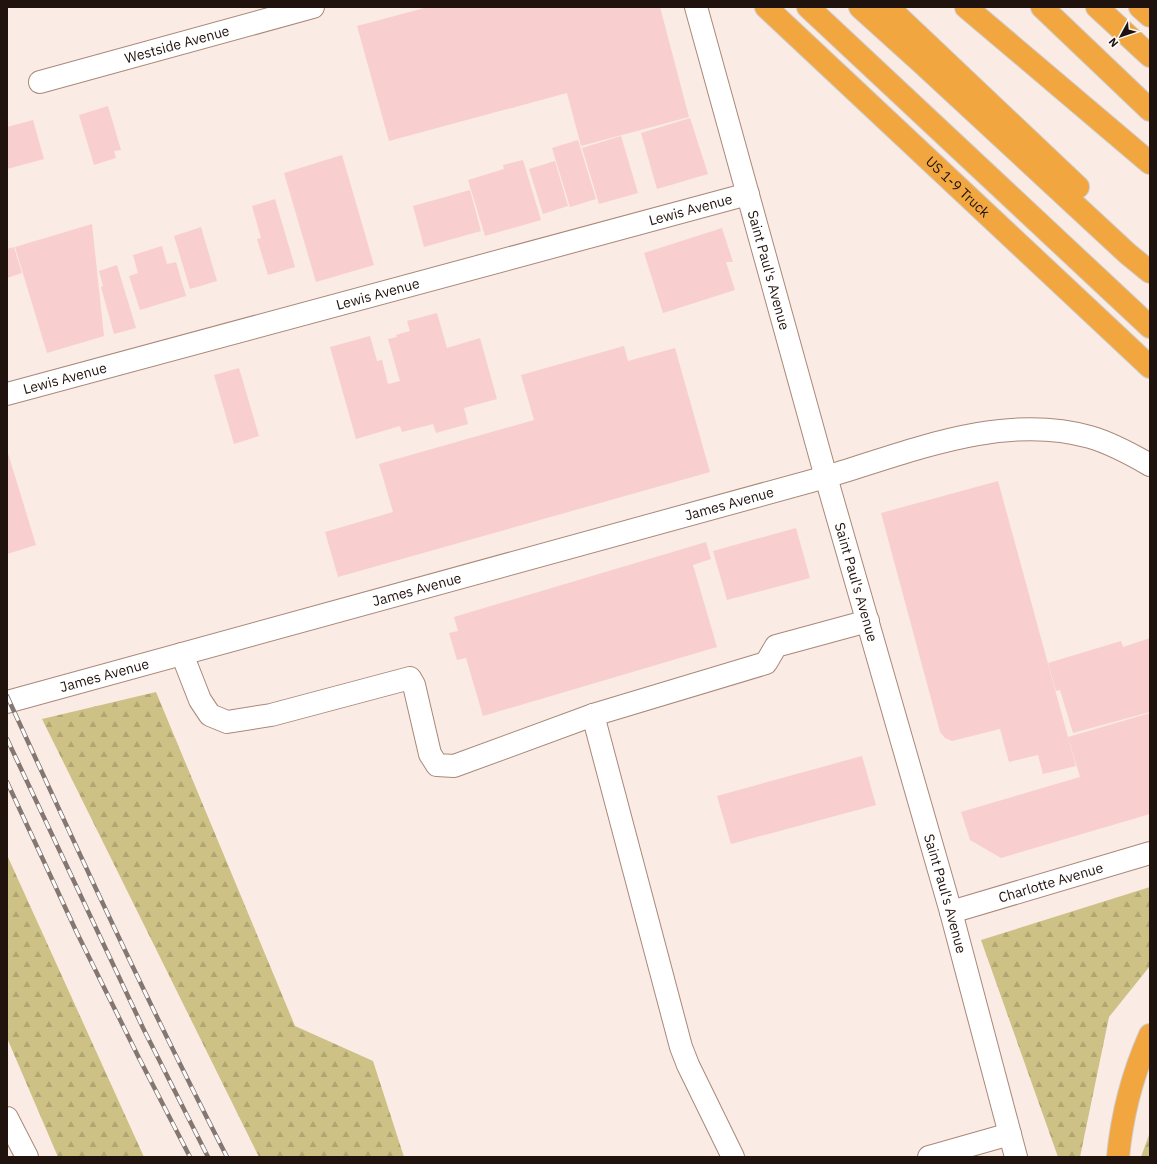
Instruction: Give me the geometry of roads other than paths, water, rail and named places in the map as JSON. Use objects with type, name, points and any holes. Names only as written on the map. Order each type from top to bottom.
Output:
[{"type":"highway","name":"US 1-9 Truck","points":[[766,7],[1150,367]]},
{"type":"highway","points":[[860,7],[922,62],[1128,254],[1150,272]]},
{"type":"highway","points":[[888,7],[1150,256]]},
{"type":"highway","points":[[966,7],[1150,163]]},
{"type":"highway","points":[[1042,7],[1150,110]]},
{"type":"highway","points":[[1097,7],[1150,56]]},
{"type":"highway","points":[[1140,7],[1150,16]]},
{"type":"highway","points":[[815,13],[1150,327]]},
{"type":"highway","points":[[1118,1157],[1126,1106],[1150,1035]]},
{"type":"street","name":"Westside Avenue","points":[[40,82],[313,7]]},
{"type":"street","name":"Saint Paul's Avenue","points":[[696,7],[826,477],[951,912],[1016,1157]]},
{"type":"street","name":"Lewis Avenue","points":[[7,394],[748,194]]},
{"type":"street","name":"James Avenue","points":[[7,702],[826,477],[966,436],[1006,429],[1047,429],[1090,437],[1130,454],[1150,465]]},
{"type":"street","points":[[182,654],[200,700],[210,715],[227,722],[272,715],[410,678],[414,685],[430,754],[437,764],[454,766],[593,715],[766,663],[776,646],[868,621]]},
{"type":"street","points":[[593,715],[681,1047],[688,1065],[734,1157]]},
{"type":"street","name":"Charlotte Avenue","points":[[951,912],[1150,853]]},
{"type":"street","points":[[7,1118],[27,1157]]},
{"type":"street","points":[[929,1157],[1010,1134]]},
{"type":"railway","points":[[7,696],[142,986],[227,1157]]},
{"type":"railway","points":[[7,739],[143,1028],[208,1157]]},
{"type":"railway","points":[[7,782],[77,933],[190,1157]]}]
